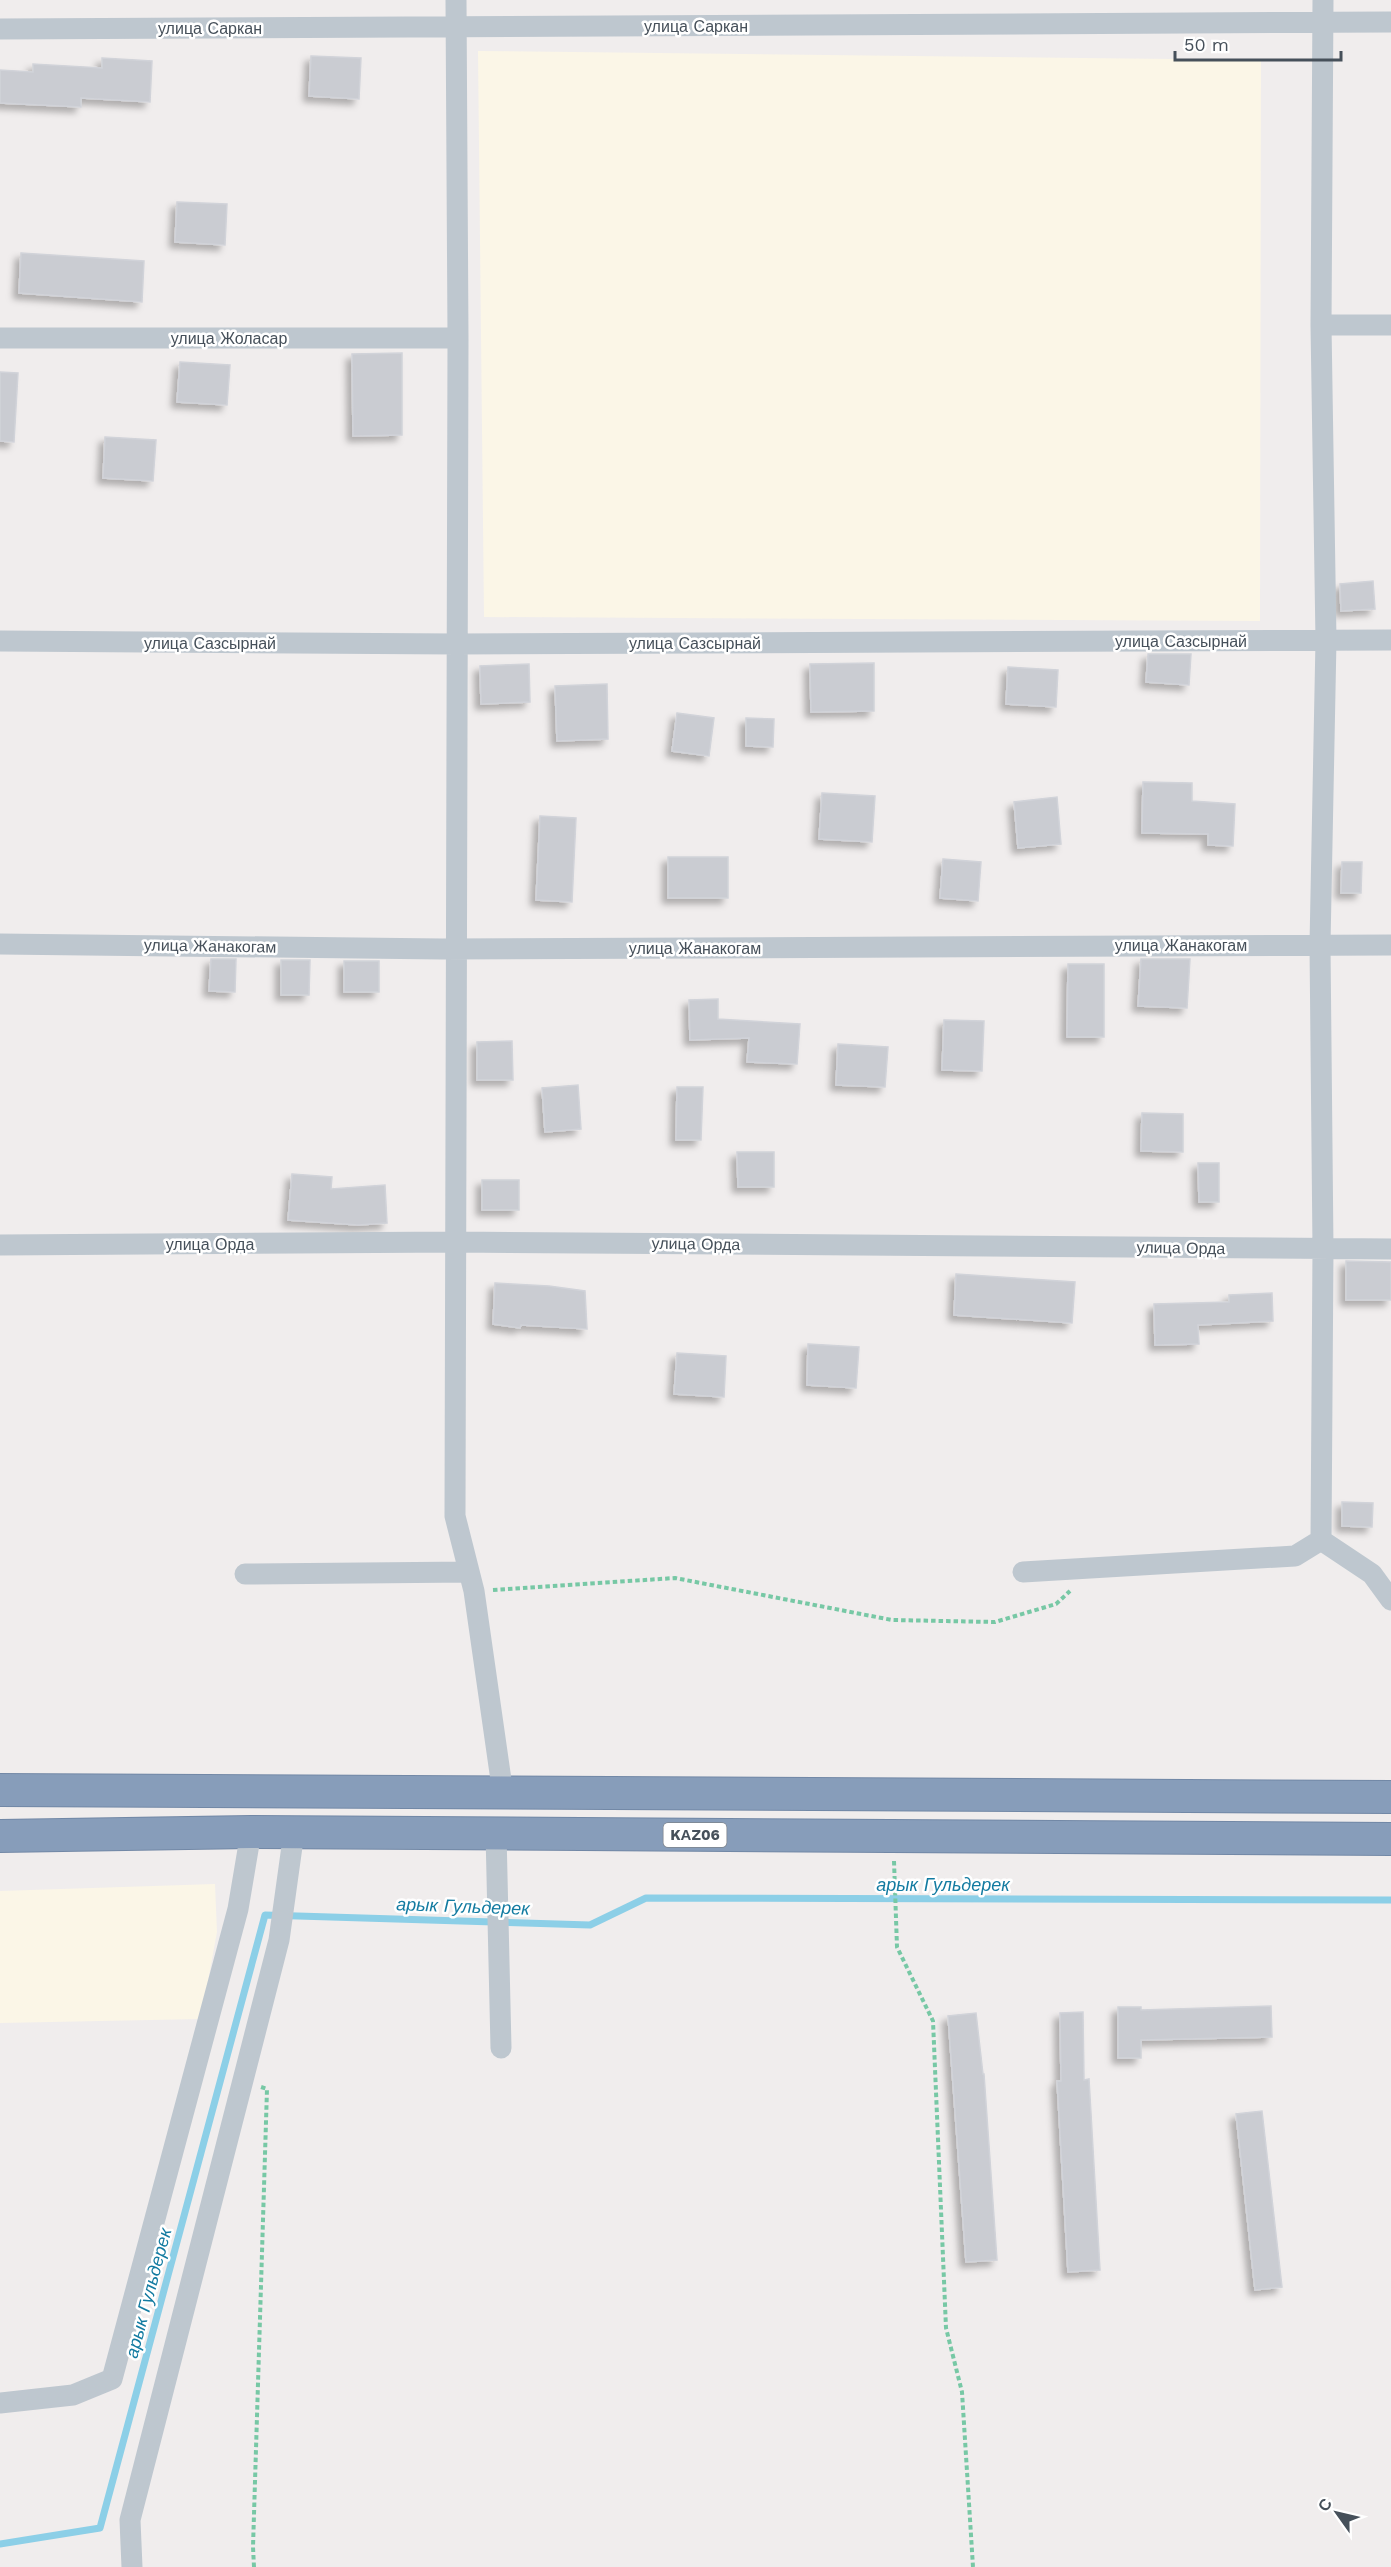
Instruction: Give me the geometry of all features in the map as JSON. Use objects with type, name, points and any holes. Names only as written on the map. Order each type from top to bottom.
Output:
[{"type":"highway","points":[[0,1790],[1391,1797]]},
{"type":"highway","name":"KАZ06","points":[[0,1836],[294,1832],[1391,1839]]},
{"type":"street","points":[[456,0],[458,338],[455,1516],[472,1582],[503,1794]]},
{"type":"street","points":[[1321,1540],[1323,1250],[1320,945],[1326,640],[1321,325],[1323,0]]},
{"type":"street","name":"улица Саркан","points":[[0,29],[1391,22]]},
{"type":"street","points":[[1321,325],[1391,325]]},
{"type":"street","name":"улица Жоласар","points":[[0,338],[458,338]]},
{"type":"street","name":"улица Сазсырнай","points":[[0,641],[457,644],[1391,640]]},
{"type":"street","name":"улица Жанакогам","points":[[0,944],[456,949],[1391,945]]},
{"type":"street","name":"улица Орда","points":[[0,1245],[456,1242],[1391,1249]]},
{"type":"street","points":[[1023,1572],[1295,1556],[1321,1540]]},
{"type":"street","points":[[1321,1540],[1372,1574],[1391,1600]]},
{"type":"street","points":[[245,1574],[472,1582]]},
{"type":"street","points":[[0,2403],[73,2395],[112,2379],[238,1909],[251,1832]]},
{"type":"street","points":[[132,2567],[130,2520],[279,1940],[294,1832]]},
{"type":"street","points":[[496,1833],[501,2048]]},
{"type":"path","points":[[472,1582],[675,1578],[892,1620],[996,1622],[1056,1604],[1093,1568]]},
{"type":"path","points":[[893,1836],[897,1947],[933,2021],[946,2328],[962,2392],[973,2567]]},
{"type":"path","points":[[242,2082],[267,2089],[253,2536],[254,2567]]},
{"type":"shaded area","points":[[478,51],[1261,60],[1260,621],[484,617]]},
{"type":"shaded area","points":[[215,1884],[217,1932],[201,2019],[0,2023],[0,1891]]},
{"type":"building","points":[[311,56],[361,58],[359,99],[309,96]]},
{"type":"building","points":[[102,58],[152,61],[150,102],[81,98],[81,107],[0,103],[0,70],[33,72],[33,64],[102,68]]},
{"type":"building","points":[[177,202],[227,204],[225,245],[175,242]]},
{"type":"building","points":[[21,253],[144,261],[142,302],[19,293]]},
{"type":"building","points":[[402,353],[402,435],[353,436],[352,354]]},
{"type":"building","points":[[180,362],[230,365],[227,405],[177,402]]},
{"type":"building","points":[[0,372],[18,373],[14,442],[0,441]]},
{"type":"building","points":[[105,437],[156,440],[153,481],[103,478]]},
{"type":"building","points":[[1373,581],[1375,609],[1341,611],[1340,584]]},
{"type":"building","points":[[1148,654],[1191,654],[1189,685],[1146,682]]},
{"type":"building","points":[[874,663],[874,711],[811,712],[810,664]]},
{"type":"building","points":[[529,664],[530,702],[481,704],[480,666]]},
{"type":"building","points":[[1008,667],[1058,670],[1056,707],[1006,704]]},
{"type":"building","points":[[607,684],[608,739],[557,741],[555,686]]},
{"type":"building","points":[[677,713],[714,718],[709,756],[672,751]]},
{"type":"building","points":[[746,718],[774,719],[773,747],[746,746]]},
{"type":"building","points":[[1143,782],[1192,783],[1192,801],[1235,804],[1233,846],[1208,845],[1208,834],[1142,833]]},
{"type":"building","points":[[822,793],[875,796],[872,842],[819,839]]},
{"type":"building","points":[[1057,797],[1061,844],[1018,848],[1014,802]]},
{"type":"building","points":[[540,816],[576,818],[572,902],[536,900]]},
{"type":"building","points":[[668,857],[728,857],[728,898],[668,898]]},
{"type":"building","points":[[943,859],[981,862],[978,901],[940,898]]},
{"type":"building","points":[[1342,862],[1362,862],[1361,893],[1341,893]]},
{"type":"building","points":[[211,959],[236,959],[235,992],[209,991]]},
{"type":"building","points":[[1141,959],[1190,959],[1187,1008],[1138,1006]]},
{"type":"building","points":[[281,960],[310,960],[309,995],[281,995]]},
{"type":"building","points":[[344,961],[379,961],[379,992],[344,992]]},
{"type":"building","points":[[1068,964],[1104,964],[1104,1037],[1067,1037]]},
{"type":"building","points":[[718,999],[718,1019],[800,1024],[797,1064],[747,1062],[749,1038],[690,1040],[689,1000]]},
{"type":"building","points":[[944,1020],[984,1021],[982,1071],[942,1070]]},
{"type":"building","points":[[512,1041],[513,1080],[477,1080],[477,1042]]},
{"type":"building","points":[[838,1044],[888,1047],[885,1087],[836,1085]]},
{"type":"building","points":[[578,1085],[581,1129],[545,1132],[542,1088]]},
{"type":"building","points":[[677,1087],[703,1087],[701,1140],[676,1140]]},
{"type":"building","points":[[1142,1113],[1183,1114],[1183,1152],[1141,1151]]},
{"type":"building","points":[[737,1152],[774,1152],[774,1187],[738,1187]]},
{"type":"building","points":[[1198,1163],[1219,1163],[1219,1202],[1199,1202]]},
{"type":"building","points":[[292,1174],[332,1177],[331,1189],[385,1185],[387,1223],[358,1225],[288,1220]]},
{"type":"building","points":[[482,1180],[519,1180],[519,1210],[482,1210]]},
{"type":"building","points":[[1346,1261],[1391,1262],[1391,1300],[1346,1300]]},
{"type":"building","points":[[956,1274],[1075,1282],[1072,1323],[954,1315]]},
{"type":"building","points":[[495,1283],[585,1291],[587,1329],[521,1325],[520,1328],[493,1324]]},
{"type":"building","points":[[1272,1293],[1273,1321],[1198,1325],[1199,1344],[1155,1345],[1154,1304],[1229,1302],[1229,1295]]},
{"type":"building","points":[[808,1344],[859,1347],[856,1388],[807,1385]]},
{"type":"building","points":[[677,1353],[726,1356],[724,1397],[674,1394]]},
{"type":"building","points":[[1342,1502],[1373,1503],[1372,1527],[1342,1526]]},
{"type":"building","points":[[1271,2006],[1272,2037],[1141,2040],[1141,2058],[1118,2058],[1118,2007],[1141,2007],[1141,2010]]},
{"type":"building","points":[[1083,2012],[1084,2080],[1089,2079],[1100,2270],[1068,2272],[1057,2081],[1061,2081],[1060,2013]]},
{"type":"building","points":[[976,2013],[984,2074],[997,2260],[966,2262],[948,2016]]},
{"type":"building","points":[[1262,2111],[1282,2287],[1255,2290],[1236,2114]]},
{"type":"waterway","name":"арык Гульдерек","points":[[0,2544],[100,2528],[265,1915],[590,1925],[646,1898],[1391,1900]]}]
